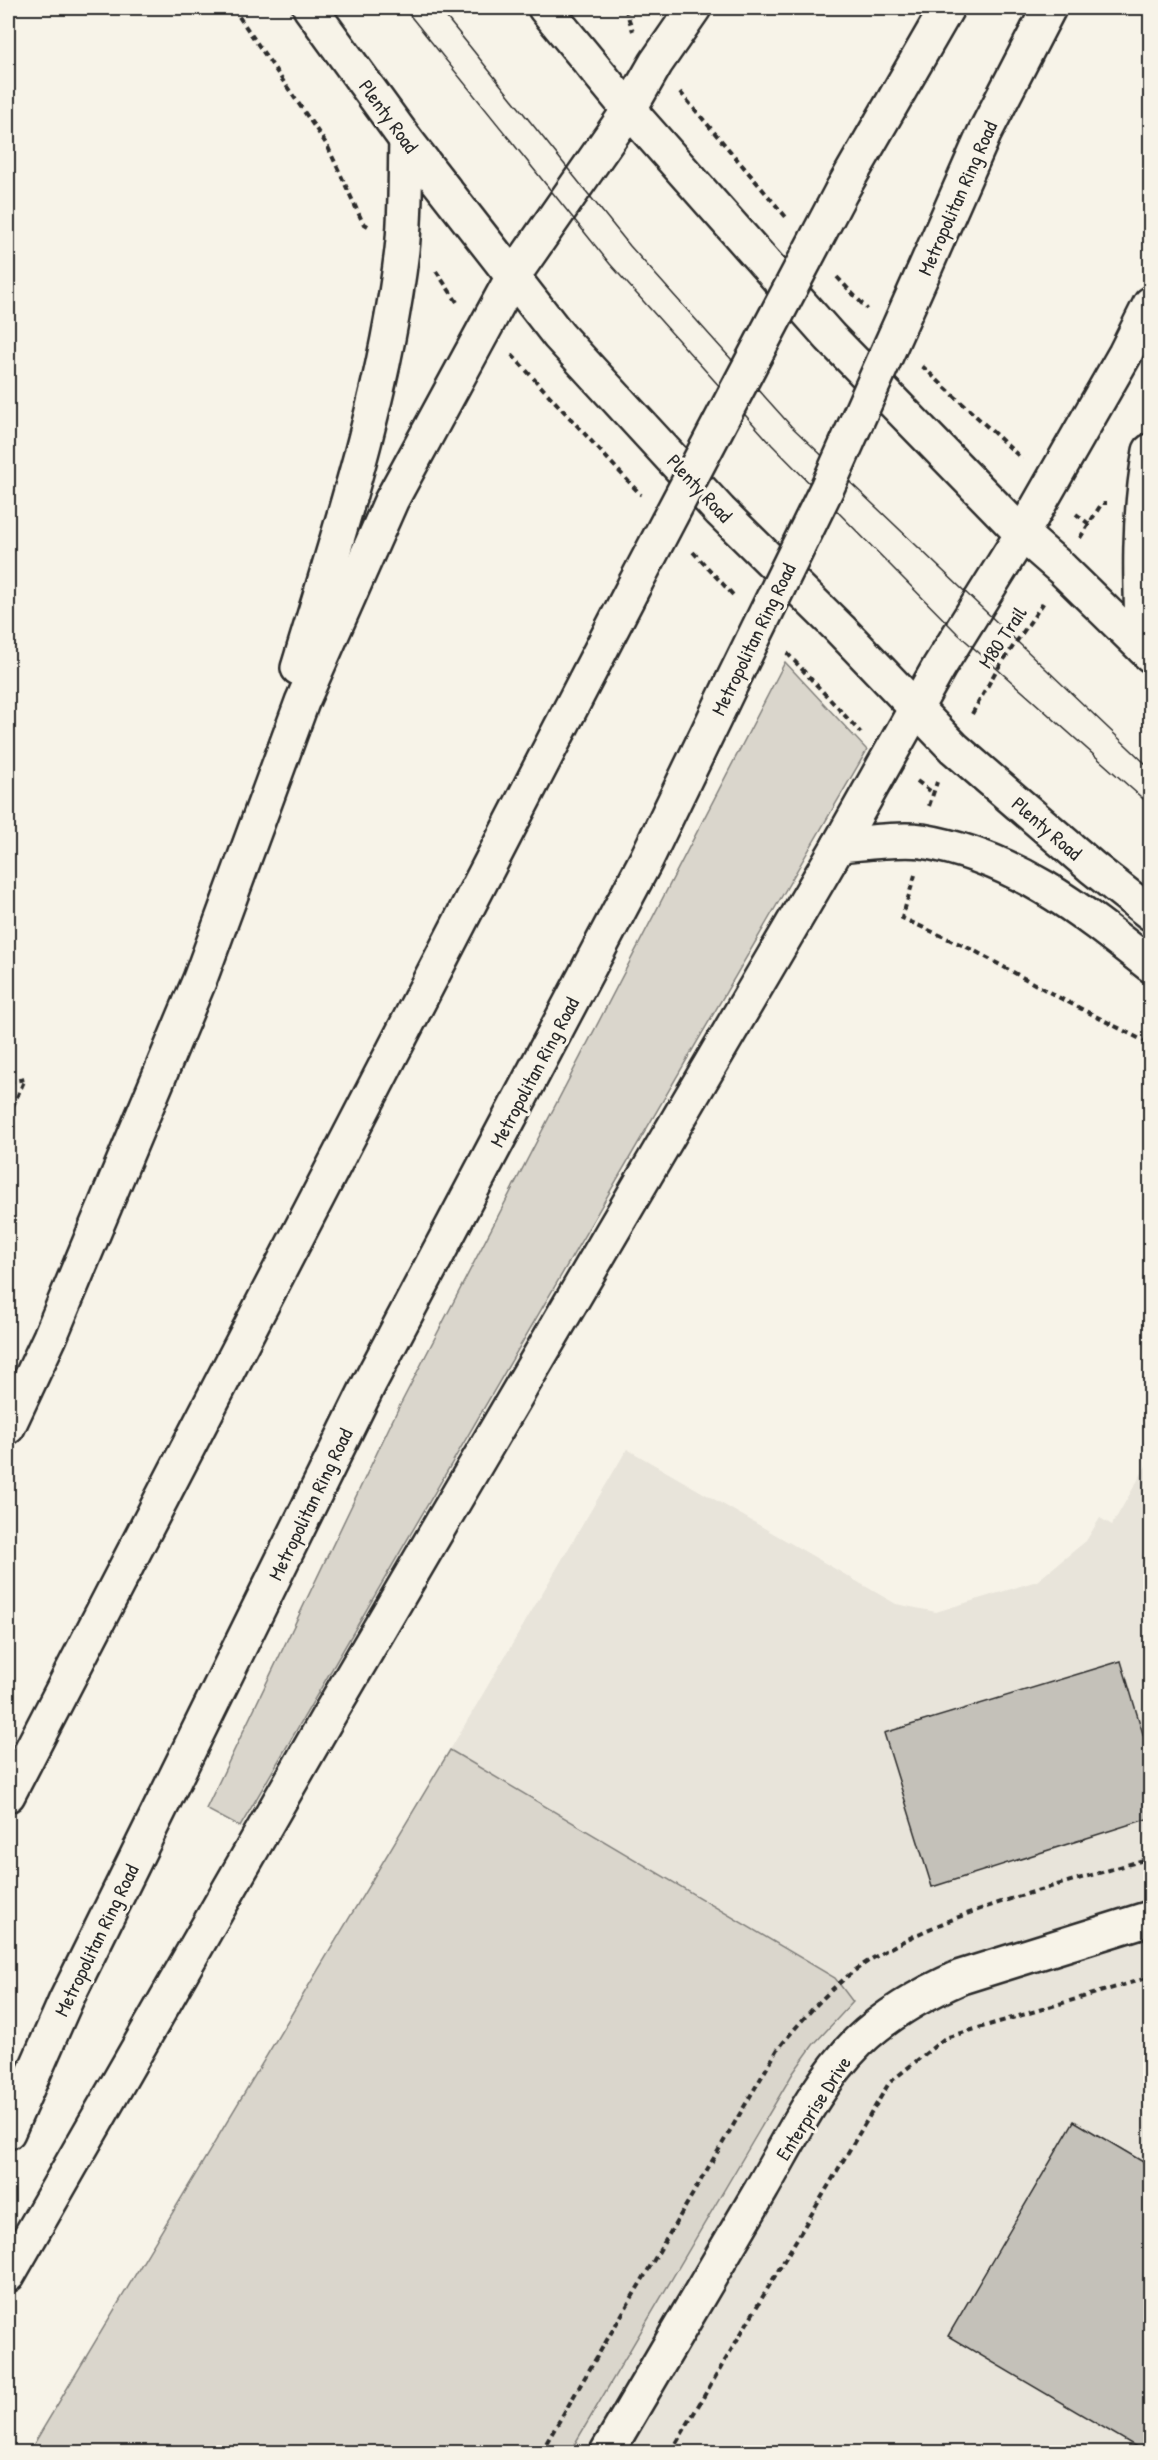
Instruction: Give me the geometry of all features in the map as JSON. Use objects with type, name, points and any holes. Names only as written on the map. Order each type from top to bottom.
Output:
[{"type":"main road","name":"Plenty Road","points":[[310,8],[406,141],[559,336],[720,510],[966,759],[1093,868],[1150,913]]},
{"type":"main road","points":[[545,8],[628,110],[830,337],[1022,534],[1147,651]]},
{"type":"main road","points":[[8,1427],[55,1326],[200,979],[302,702],[392,501],[512,278],[628,110],[656,63],[694,8]]},
{"type":"main road","points":[[8,1795],[635,584],[842,190],[946,8]]},
{"type":"main road","name":"Metropolitan Ring Road","points":[[8,2133],[66,2000],[334,1454],[646,860],[826,488],[984,134],[1049,8]]},
{"type":"main road","points":[[200,979],[352,494],[377,393],[402,247],[406,141]]},
{"type":"main road","points":[[8,2275],[329,1715],[839,845],[953,642],[1049,488],[1125,354],[1150,304]]},
{"type":"main road","points":[[1147,651],[1140,585],[1143,505],[1150,451]]},
{"type":"main road","points":[[839,845],[921,840],[963,851],[1002,865],[1052,890],[1150,965]]},
{"type":"main road","name":"Enterprise Drive","points":[[607,2452],[800,2124],[836,2068],[857,2043],[880,2022],[905,2005],[962,1977],[1150,1918]]},
{"type":"path","points":[[233,8],[327,145],[363,223],[431,264],[462,309],[500,342],[645,500]]},
{"type":"path","points":[[656,63],[789,221]]},
{"type":"path","points":[[835,274],[873,316]]},
{"type":"path","points":[[920,364],[999,437],[1049,488]]},
{"type":"path","points":[[1078,540],[1102,503],[1110,503]]},
{"type":"path","points":[[686,544],[742,605]]},
{"type":"path","name":"M80 Trail","points":[[984,690],[1045,600]]},
{"type":"path","points":[[782,649],[855,728],[933,793]]},
{"type":"path","points":[[939,776],[902,918],[973,950],[1058,998],[1150,1044]]},
{"type":"path","points":[[8,1082],[25,1079],[8,1117]]},
{"type":"path","points":[[671,2452],[889,2083],[945,2038],[1150,1977]]},
{"type":"shaded area","points":[[785,662],[867,750],[240,1827],[206,1809],[397,1411]]},
{"type":"shaded area","points":[[627,1449],[896,1604],[936,1612],[1037,1581],[1086,1541],[1100,1518],[1112,1525],[1150,1459],[1150,2452],[570,2452],[793,2073],[813,2045],[853,2002],[450,1750]]},
{"type":"shaded area","points":[[450,1750],[835,1978],[853,2002],[813,2045],[793,2073],[570,2452],[29,2452]]},
{"type":"building","points":[[1121,1661],[1150,1757],[1150,1818],[932,1887],[884,1733]]},
{"type":"building","points":[[1074,2121],[1150,2166],[1150,2452],[1145,2452],[948,2336]]},
{"type":"tram line","points":[[404,8],[610,264],[772,445],[958,634],[1150,805]]},
{"type":"tram line","points":[[439,8],[630,246],[791,426],[1150,768]]}]
